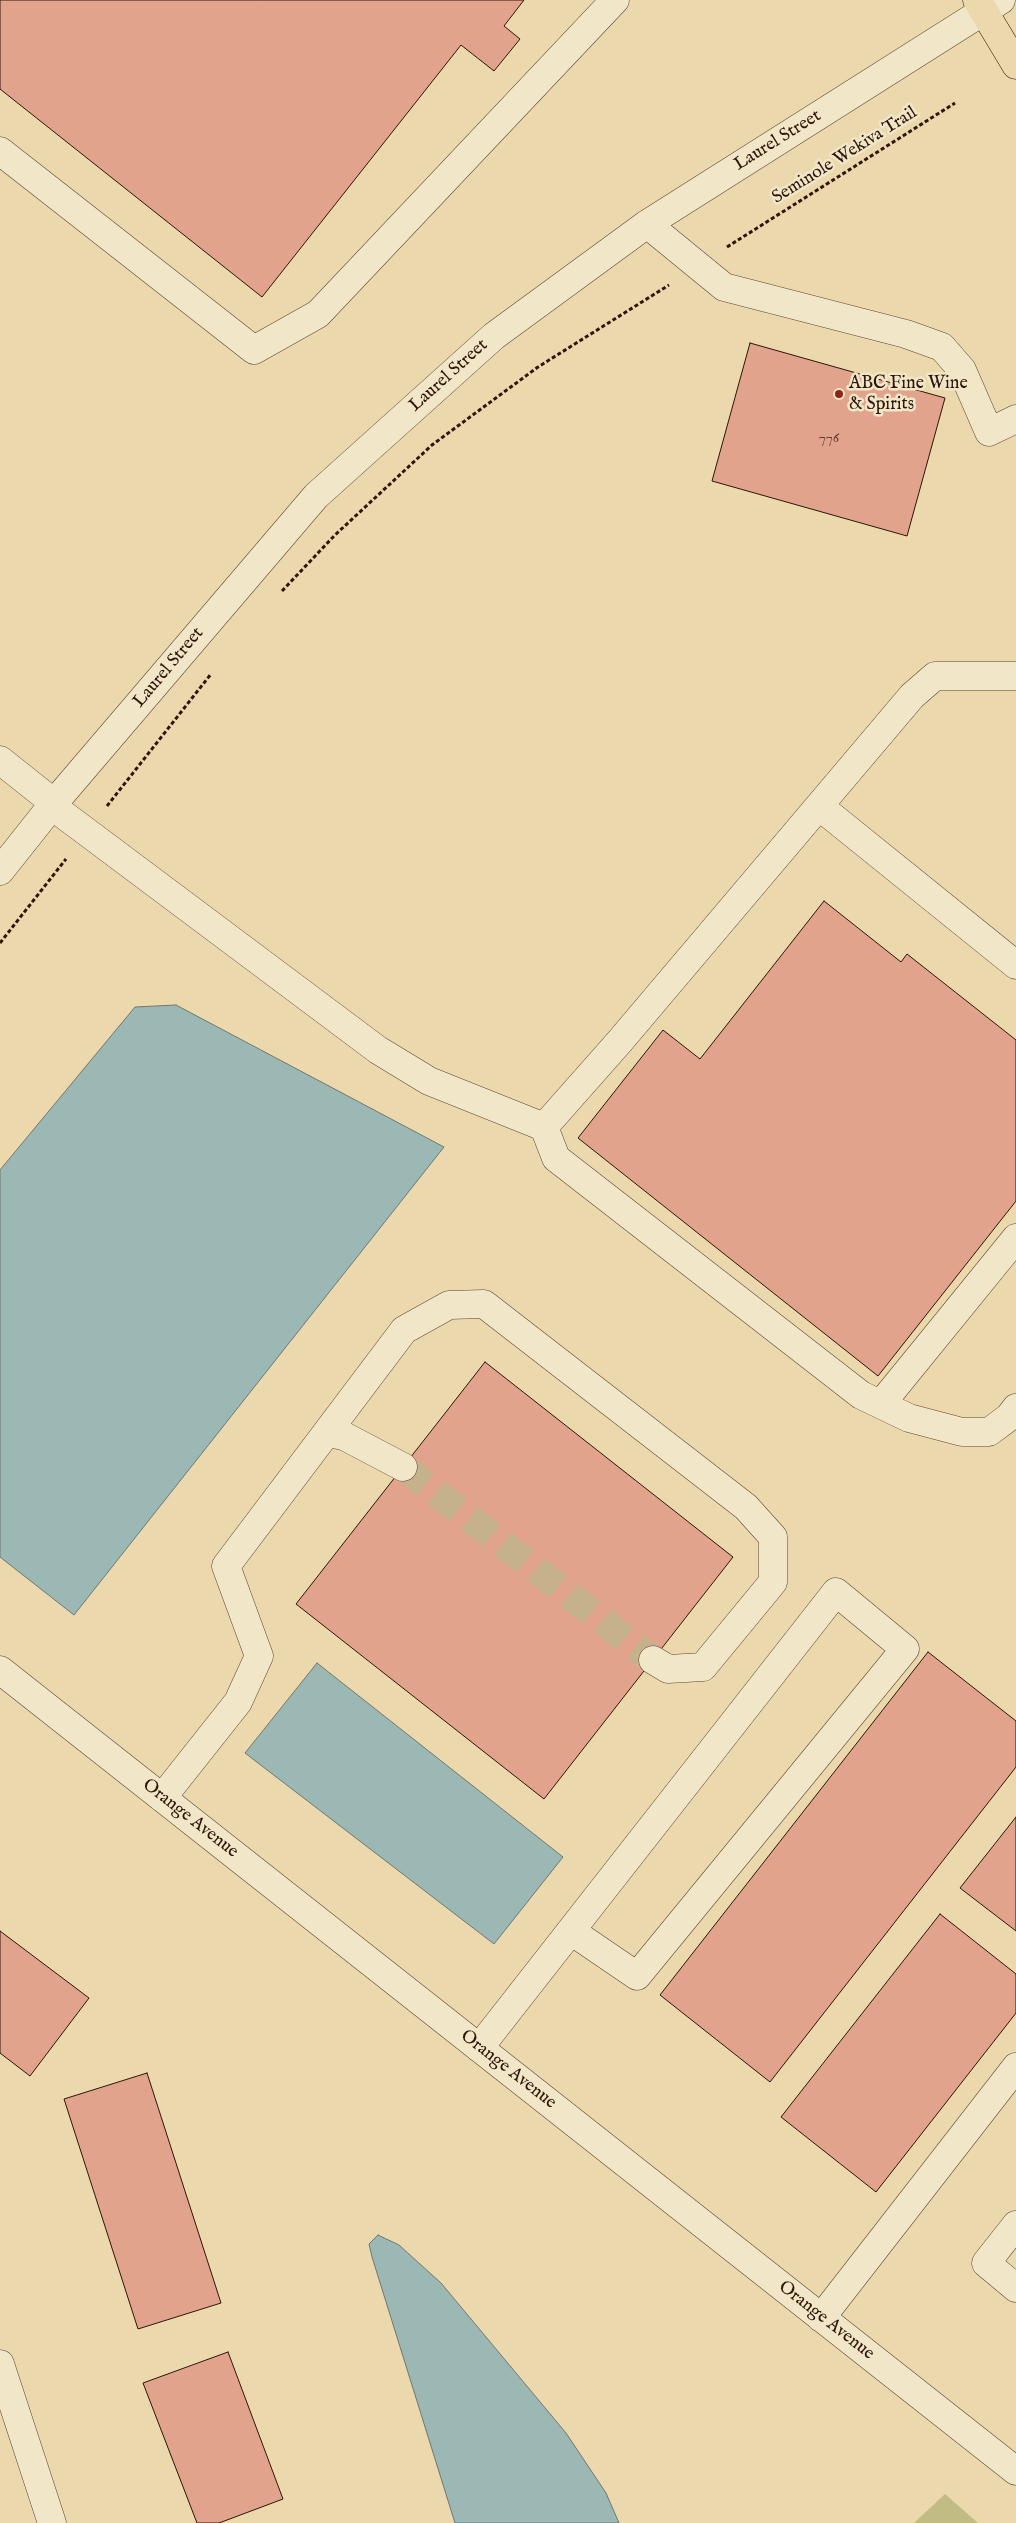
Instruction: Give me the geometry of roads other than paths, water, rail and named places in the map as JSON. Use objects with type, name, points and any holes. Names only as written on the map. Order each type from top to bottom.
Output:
[{"type":"main road","points":[[988,4],[1016,65]]},
{"type":"street","points":[[0,151],[254,350],[318,314],[615,0]]},
{"type":"street","name":"Laurel Street","points":[[0,871],[53,805],[316,496],[494,336],[647,224],[988,4]]},
{"type":"street","points":[[647,224],[724,287],[906,334],[942,347],[962,370],[989,432],[1016,419]]},
{"type":"street","points":[[544,1127],[620,1041],[912,696],[935,676],[1016,676]]},
{"type":"street","points":[[0,760],[53,805],[378,1050],[429,1081],[544,1127],[556,1158],[861,1395],[909,1418],[962,1432],[988,1432],[1009,1417],[1016,1408]]},
{"type":"street","points":[[819,806],[1016,965]]},
{"type":"street","points":[[881,1404],[1016,1238]]},
{"type":"street","points":[[162,1798],[238,1702],[259,1656],[226,1566],[404,1330],[448,1305],[484,1304],[746,1507],[774,1538],[773,1582],[702,1667],[668,1669],[653,1660]]},
{"type":"street","points":[[326,1433],[344,1436],[403,1467]]},
{"type":"street","points":[[479,2048],[836,1592],[905,1649],[636,1976],[571,1931]]},
{"type":"street","name":"Orange Avenue","points":[[0,1670],[1016,2471]]},
{"type":"street","points":[[821,2318],[1016,2067]]},
{"type":"street","points":[[1016,2225],[986,2263],[1016,2288]]},
{"type":"street","points":[[0,2364],[52,2523]]},
{"type":"water","points":[[176,1005],[444,1147],[74,1615],[0,1557],[0,1170],[135,1007]]},
{"type":"water","points":[[317,1663],[563,1857],[494,1944],[245,1753]]},
{"type":"water","points":[[378,2235],[399,2245],[441,2283],[566,2433],[606,2493],[619,2523],[455,2523],[372,2257],[369,2244]]},
{"type":"tunnel","points":[[403,1467],[653,1660]]},
{"type":"place","name":"ABC Fine Wine & Spirits","points":[[839,394]]}]
